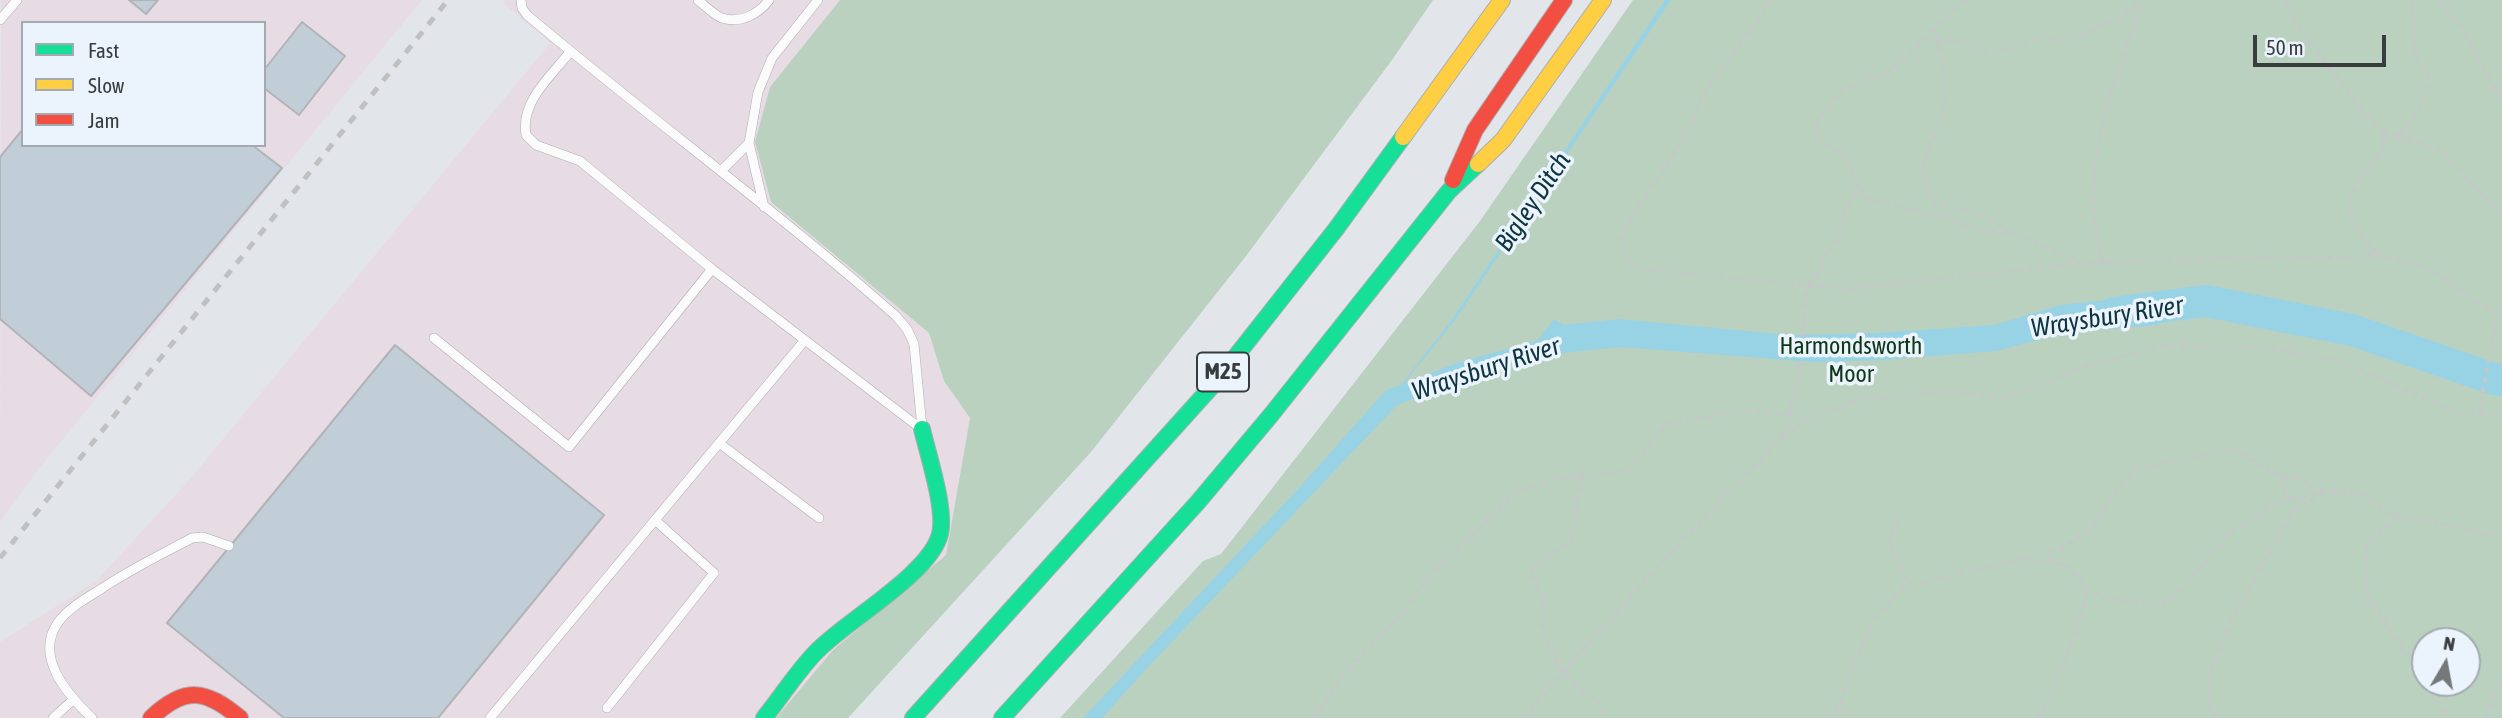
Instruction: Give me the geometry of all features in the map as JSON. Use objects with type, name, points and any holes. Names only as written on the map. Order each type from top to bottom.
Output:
[{"type":"main road","name":"M25","points":[[914,718],[1214,384],[1336,229],[1502,0]]},
{"type":"main road","name":"M25","points":[[1002,718],[1198,502],[1449,191],[1475,130],[1564,0]]},
{"type":"main road","points":[[1449,191],[1503,140],[1603,0]]},
{"type":"main road","points":[[764,718],[819,649],[917,569],[931,553],[939,538],[941,522],[922,429]]},
{"type":"main road","points":[[150,718],[174,699],[191,694],[220,700],[240,718]]},
{"type":"lane","points":[[0,20],[17,0]]},
{"type":"lane","points":[[522,0],[522,8],[527,15],[570,52],[867,291],[907,329],[914,344],[922,429]]},
{"type":"lane","points":[[698,0],[720,17],[728,19],[752,15],[769,0]]},
{"type":"lane","points":[[764,207],[748,143],[758,92],[772,58],[817,0]]},
{"type":"lane","points":[[570,52],[530,103],[524,117],[526,135],[536,145],[580,161],[712,269],[922,429]]},
{"type":"lane","points":[[721,171],[748,143]]},
{"type":"lane","points":[[434,338],[569,447],[712,269]]},
{"type":"lane","points":[[490,718],[805,340]]},
{"type":"lane","points":[[719,443],[819,518]]},
{"type":"lane","points":[[607,708],[713,573],[655,520]]},
{"type":"lane","points":[[92,718],[73,700],[56,674],[51,660],[52,637],[61,618],[103,587],[192,538],[203,537],[229,547]]},
{"type":"lane","points":[[53,718],[73,700]]},
{"type":"path","points":[[1771,0],[1703,94],[1684,139],[1637,206],[1621,241],[1631,264],[1647,270],[1850,289],[2084,263],[2247,257],[2396,258],[2437,272],[2499,315],[2479,413]]},
{"type":"path","points":[[1964,0],[1909,56],[1886,73],[1839,92],[1818,121],[1815,136],[1844,154],[1858,186],[1868,199],[1943,217],[1985,231],[2013,234]]},
{"type":"path","points":[[1937,44],[1954,39],[1987,53],[2015,47],[2042,36],[2063,40],[2087,33],[2115,19],[2143,0]]},
{"type":"path","points":[[2103,262],[2092,218],[2094,170],[2105,109],[2143,0]]},
{"type":"path","points":[[2286,0],[2297,26],[2361,109],[2383,132],[2442,151],[2492,205],[2502,210]]},
{"type":"path","points":[[2398,136],[2418,108],[2429,78],[2416,57],[2412,0]]},
{"type":"path","points":[[2440,0],[2464,31],[2502,103]]},
{"type":"path","points":[[1934,30],[1946,98],[1941,123],[1921,170],[1926,190],[1936,204],[1975,213],[1994,221],[2013,234],[2084,263]]},
{"type":"path","points":[[2379,256],[2356,228],[2348,208],[2354,188],[2384,150],[2383,132]]},
{"type":"path","points":[[1783,437],[1798,382],[1808,285],[1839,238],[1845,210],[1858,186]]},
{"type":"path","points":[[1523,718],[1670,553],[1783,437],[1806,419],[1859,400],[1945,391],[2005,398],[2087,366],[2164,346],[2267,348],[2337,360],[2458,413],[2502,413]]},
{"type":"path","points":[[1315,718],[1339,679],[1404,611],[1436,568],[1517,491],[1555,479],[1629,471],[1668,424],[1748,411],[1789,415]]},
{"type":"path","points":[[2049,562],[2052,550],[2064,547],[2091,529],[2111,496],[2134,470],[2232,449],[2282,478],[2299,479],[2325,492]]},
{"type":"path","points":[[1581,476],[1572,540],[1530,571],[1543,599],[1542,630],[1563,674],[1600,705],[1606,718]]},
{"type":"path","points":[[2282,478],[2283,488],[2290,500]]},
{"type":"path","points":[[2217,718],[2208,705],[2211,671],[2229,624],[2294,510],[2325,492]]},
{"type":"path","points":[[1829,718],[1840,700],[1872,620],[1903,587],[1909,585],[2025,558],[2068,566],[2088,590],[2107,598],[2160,605],[2176,596],[2227,535],[2278,502],[2325,492],[2365,496],[2392,516],[2428,520],[2486,534],[2502,531]]},
{"type":"path","points":[[2392,516],[2395,518],[2367,546],[2367,596],[2411,660]]},
{"type":"path","points":[[1897,520],[1889,543],[1909,585]]},
{"type":"path","points":[[2038,718],[2058,681],[2088,590]]},
{"type":"path","points":[[2486,718],[2500,679]]},
{"type":"path","points":[[2435,697],[2445,718]]},
{"type":"path","points":[[1840,700],[1848,718]]},
{"type":"shaded area","points":[[1,0],[422,0],[37,471],[0,522]]},
{"type":"shaded area","points":[[504,0],[840,0],[770,88],[755,142],[771,202],[929,333],[944,381],[970,418],[946,555],[872,618],[776,718],[0,718],[0,642],[96,581],[189,480],[550,43],[505,5]]},
{"type":"green space","points":[[840,0],[1433,0],[1392,60],[1246,256],[1091,452],[848,718],[776,718],[833,650],[946,555],[970,418],[944,381],[929,333],[771,202],[755,142],[770,87]]},
{"type":"green space","name":"Harmondsworth Moor","points":[[1633,0],[2502,0],[2502,718],[1060,718],[1203,561],[1221,554],[1480,221]]},
{"type":"water","name":"Bigley Ditch","points":[[1665,0],[1671,0],[1455,320],[1404,383],[1457,363],[1538,340],[1554,319],[1564,325],[1619,319],[1790,335],[1879,333],[1994,325],[2061,305],[2155,295],[2157,325],[2063,333],[1997,351],[1880,360],[1815,362],[1620,347],[1521,361],[1464,379],[1397,405],[1102,718],[1083,718],[1300,487],[1386,390],[1401,385],[1453,318]]},
{"type":"building","points":[[129,0],[158,0],[146,14]]},
{"type":"building","points":[[302,22],[345,56],[299,115],[266,90],[266,67]]},
{"type":"building","points":[[21,131],[21,147],[255,147],[282,168],[91,396],[0,319],[0,157]]},
{"type":"building","points":[[395,345],[604,515],[438,718],[284,718],[167,623]]},
{"type":"waterway","name":"Wraysbury River","points":[[2113,313],[2206,301],[2352,330],[2502,380]]},
{"type":"railway","points":[[0,558],[448,0]]},
{"type":"traffic: fast","points":[[913,718],[1214,384],[1336,229],[1403,137]]},
{"type":"traffic: fast","points":[[1002,718],[1198,502],[1271,415],[1449,191],[1478,164]]},
{"type":"traffic: fast","points":[[764,718],[817,651],[905,580],[933,549],[940,534],[941,511],[922,429]]},
{"type":"traffic: slow","points":[[1403,137],[1502,0]]},
{"type":"traffic: slow","points":[[1478,164],[1503,140],[1603,0]]},
{"type":"traffic: jam","points":[[1453,180],[1475,130],[1564,0]]},
{"type":"traffic: jam","points":[[151,718],[174,700],[195,695],[216,701],[240,718]]}]
